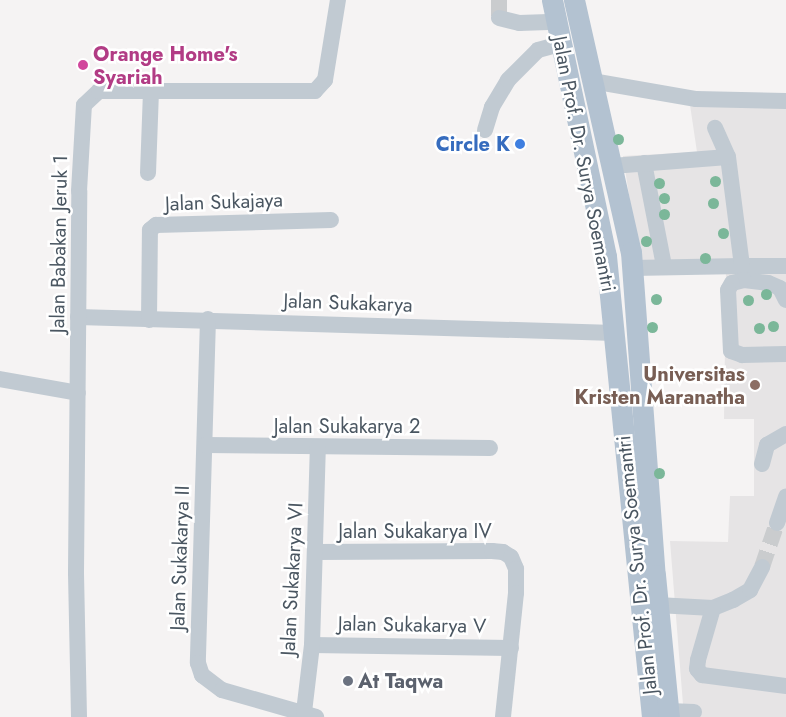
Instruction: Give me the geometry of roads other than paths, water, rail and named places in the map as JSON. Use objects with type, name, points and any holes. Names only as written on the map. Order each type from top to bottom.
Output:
[{"type":"main road","name":"Jalan Prof. Dr. Surya Soemantri","points":[[552,0],[606,256],[663,715]]},
{"type":"main road","name":"Jalan Prof. Dr. Surya Soemantri","points":[[574,0],[612,166],[632,268],[658,605],[663,715]]},
{"type":"street","name":"Jalan Babakan Jeruk 1","points":[[78,717],[78,317],[84,105],[99,91],[315,91],[325,80],[338,0]]},
{"type":"street","points":[[499,18],[519,23],[556,22]]},
{"type":"street","points":[[485,130],[492,107],[508,80],[538,50],[561,44]]},
{"type":"street","points":[[592,81],[696,100],[786,100]]},
{"type":"street","points":[[148,173],[151,92]]},
{"type":"street","points":[[714,128],[728,157],[742,266]]},
{"type":"street","points":[[612,166],[728,157]]},
{"type":"street","points":[[644,164],[664,266]]},
{"type":"street","name":"Jalan Sukajaya","points":[[149,320],[150,230],[156,225],[331,220]]},
{"type":"street","points":[[632,268],[664,266],[786,266]]},
{"type":"street","points":[[786,300],[780,288],[768,283],[744,280],[732,283],[728,290],[731,351],[742,355],[786,354]]},
{"type":"street","name":"Jalan Sukakarya","points":[[78,317],[149,320],[208,319],[615,333]]},
{"type":"street","name":"Jalan Sukakarya II","points":[[208,319],[198,663],[202,675],[222,690],[310,715]]},
{"type":"street","points":[[0,379],[78,393]]},
{"type":"street","points":[[762,464],[767,445],[786,434]]},
{"type":"street","name":"Jalan Sukakarya 2","points":[[204,445],[490,448]]},
{"type":"street","name":"Jalan Sukakarya VI","points":[[310,715],[318,447]]},
{"type":"street","points":[[777,523],[786,497]]},
{"type":"street","name":"Jalan Sukakarya IV","points":[[316,552],[503,552],[511,557],[516,569],[511,648]]},
{"type":"street","points":[[658,605],[713,608],[750,590],[762,566]]},
{"type":"street","points":[[713,608],[698,660],[697,669],[702,675],[786,686]]},
{"type":"street","name":"Jalan Sukakarya V","points":[[312,645],[511,648]]},
{"type":"street","points":[[503,717],[511,648]]},
{"type":"street","points":[[663,715],[694,712]]},
{"type":"tunnel","points":[[499,0],[499,18]]},
{"type":"tunnel","points":[[762,567],[777,523]]},
{"type":"place","name":"Orange Home's Syariah","points":[[83,65]]},
{"type":"place","name":"Circle K","points":[[520,144]]},
{"type":"place","name":"Universitas Kristen Maranatha","points":[[755,385]]},
{"type":"place","name":"At Taqwa","points":[[348,681]]}]
